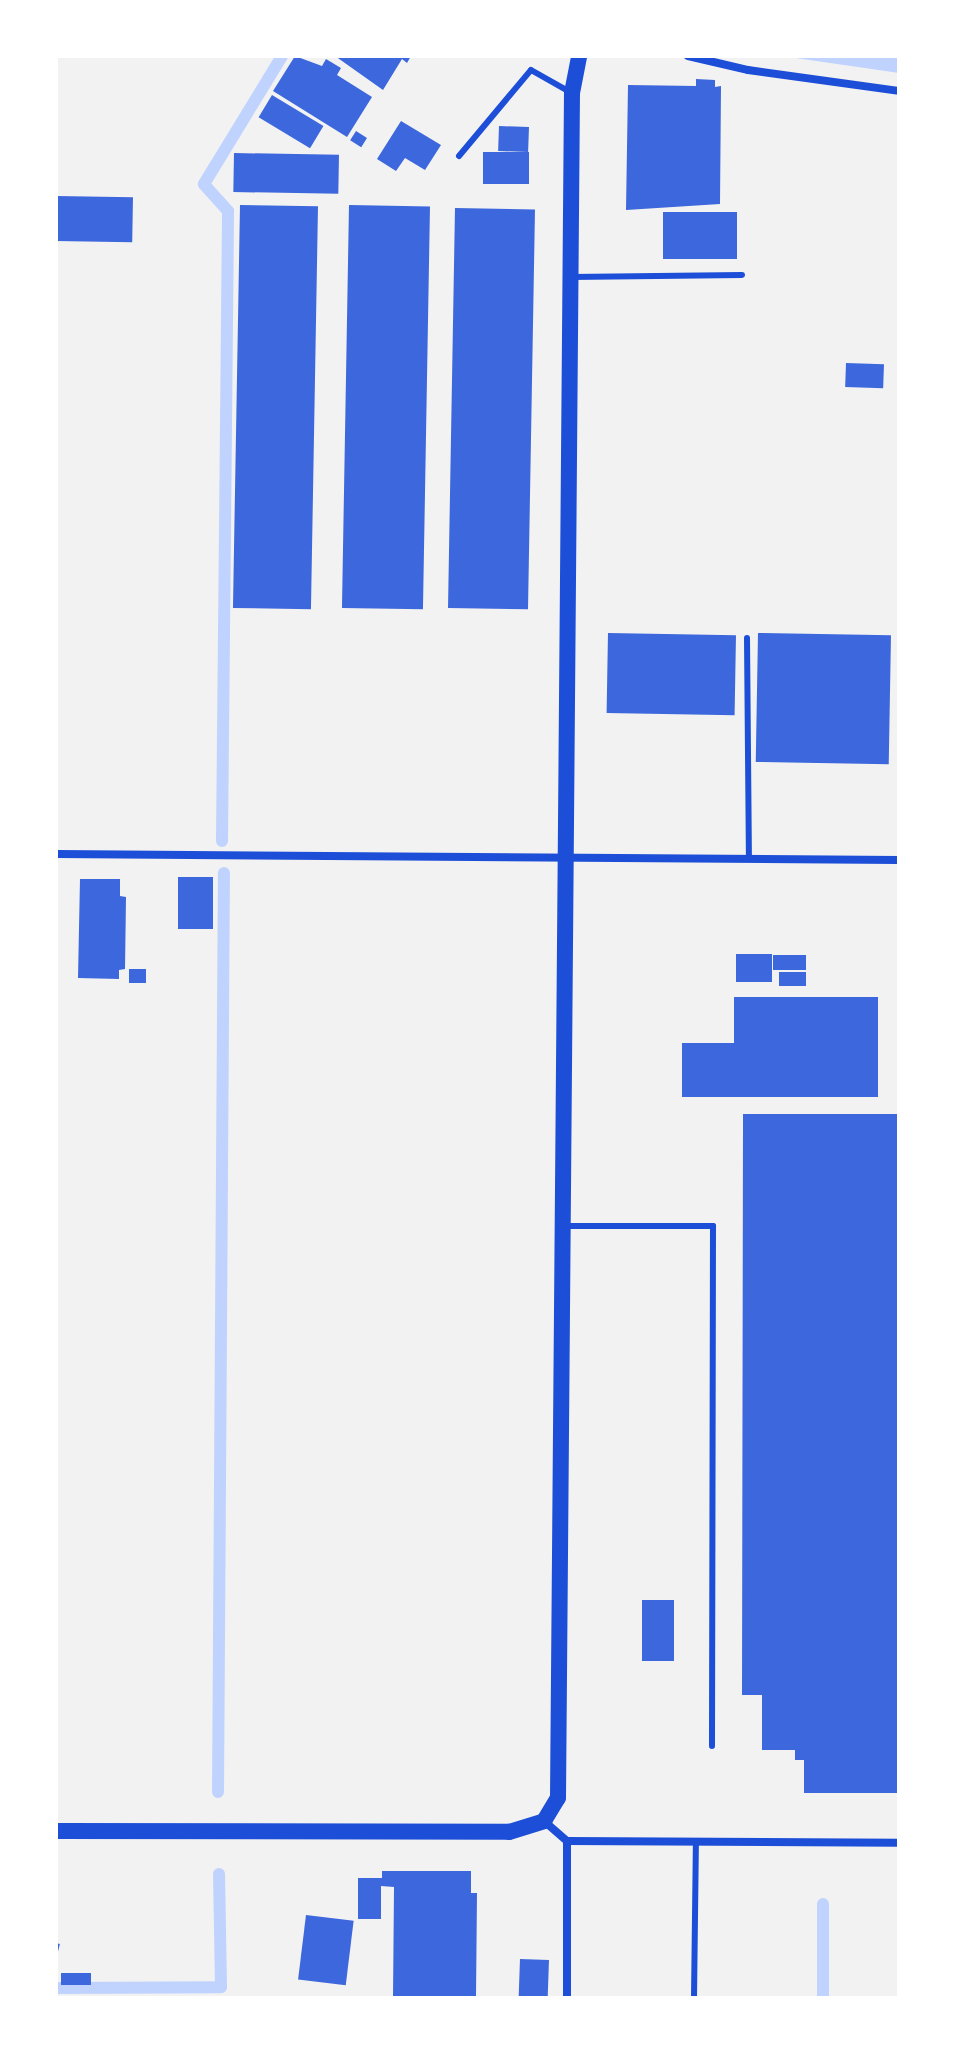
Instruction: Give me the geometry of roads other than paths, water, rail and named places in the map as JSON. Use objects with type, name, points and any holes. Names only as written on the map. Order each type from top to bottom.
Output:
[{"type":"main road","points":[[56,1831],[509,1832],[544,1821],[558,1798],[561,1761],[572,93],[579,56]]},
{"type":"street","points":[[688,56],[748,70],[899,91]]},
{"type":"street","points":[[56,854],[899,860]]},
{"type":"street","points":[[544,1821],[567,1841],[899,1843]]},
{"type":"street","points":[[567,1841],[567,1998]]},
{"type":"lane","points":[[459,156],[531,70],[572,93]]},
{"type":"lane","points":[[571,277],[742,275]]},
{"type":"lane","points":[[747,638],[749,859]]},
{"type":"lane","points":[[565,1226],[713,1226],[712,1746]]},
{"type":"lane","points":[[694,1998],[696,1842]]},
{"type":"water","points":[[782,56],[899,56],[899,73]]},
{"type":"waterway","points":[[222,841],[228,211],[204,184],[282,56]]},
{"type":"waterway","points":[[218,1792],[224,873]]},
{"type":"waterway","points":[[56,1988],[221,1987],[219,1874]]},
{"type":"waterway","points":[[823,1904],[823,1998]]}]
